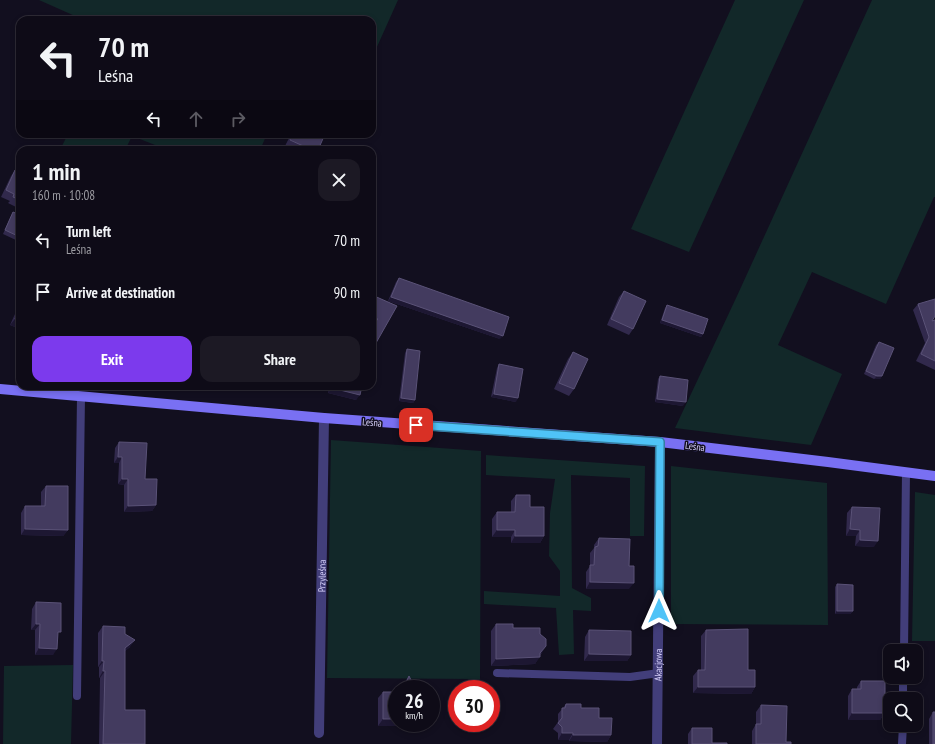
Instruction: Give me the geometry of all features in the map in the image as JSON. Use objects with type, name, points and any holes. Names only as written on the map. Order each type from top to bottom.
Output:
[{"type":"street","name":"Leśna","points":[[0,389],[324,418],[660,442],[935,476]]},
{"type":"street","name":"Przyleśna","points":[[319,733],[324,418]]},
{"type":"street","name":"Akacjowa","points":[[658,744],[660,442]]},
{"type":"lane","points":[[77,696],[81,396]]},
{"type":"lane","points":[[904,644],[906,472]]},
{"type":"lane","points":[[497,673],[630,677],[658,673]]},
{"type":"lane","points":[[902,744],[903,732]]},
{"type":"green space","points":[[39,0],[398,0],[376,49],[376,16],[75,16]]},
{"type":"green space","points":[[735,0],[804,0],[689,252],[631,229]]},
{"type":"green space","points":[[872,0],[935,0],[935,197],[886,304],[812,272],[778,345],[842,374],[811,445],[675,428],[737,296]]},
{"type":"green space","points":[[66,138],[131,138],[127,146],[62,146]]},
{"type":"green space","points":[[137,138],[265,138],[262,146],[158,146]]},
{"type":"green space","points":[[331,440],[481,451],[480,679],[327,678]]},
{"type":"green space","points":[[486,455],[645,466],[644,536],[630,536],[630,478],[571,475],[572,588],[591,598],[591,611],[573,610],[574,654],[559,655],[556,608],[484,604],[484,591],[560,596],[560,571],[549,556],[550,513],[555,479],[486,475]]},
{"type":"green space","points":[[671,466],[827,483],[828,625],[671,624]]},
{"type":"green space","points":[[915,492],[935,495],[935,641],[912,641]]},
{"type":"green space","points":[[73,665],[71,744],[3,744],[4,666]]},
{"type":"building","points":[[291,138],[323,138],[320,146],[303,146],[290,140]]},
{"type":"building","points":[[16,170],[16,198],[13,197],[14,194],[6,190]]},
{"type":"building","points":[[13,212],[16,213],[16,235],[5,230]]},
{"type":"building","points":[[399,278],[509,317],[503,336],[391,297]]},
{"type":"building","points":[[624,291],[646,301],[633,329],[611,319]]},
{"type":"building","points":[[376,297],[397,306],[376,343],[376,321],[378,319],[376,318]]},
{"type":"building","points":[[935,299],[935,316],[932,321],[935,320],[935,361],[921,354],[929,337],[918,304]]},
{"type":"building","points":[[667,305],[708,319],[703,334],[662,320]]},
{"type":"building","points":[[879,342],[894,348],[882,376],[877,376],[866,371]]},
{"type":"building","points":[[407,349],[420,351],[415,400],[401,398]]},
{"type":"building","points":[[573,352],[588,359],[574,389],[559,383]]},
{"type":"building","points":[[499,364],[523,369],[518,398],[494,394]]},
{"type":"building","points":[[660,376],[688,380],[686,402],[657,399]]},
{"type":"building","points":[[340,390],[361,390],[360,395]]},
{"type":"building","points":[[119,442],[147,443],[145,479],[157,479],[156,505],[128,506],[128,479],[122,479],[122,457],[118,457]]},
{"type":"building","points":[[46,486],[68,486],[68,530],[25,529],[25,506],[45,506]]},
{"type":"building","points":[[516,495],[530,495],[530,507],[544,507],[544,536],[515,536],[515,530],[497,530],[497,512],[515,512]]},
{"type":"building","points":[[852,507],[880,508],[878,541],[860,540],[860,530],[850,529]]},
{"type":"building","points":[[599,538],[630,539],[629,566],[634,566],[634,583],[590,582],[590,565],[594,565],[595,547],[598,546]]},
{"type":"building","points":[[837,584],[853,585],[853,611],[837,611]]},
{"type":"building","points":[[36,602],[61,603],[61,632],[58,632],[57,649],[39,648],[40,624],[36,624]]},
{"type":"building","points":[[496,624],[513,624],[513,628],[540,628],[540,634],[546,639],[546,646],[540,653],[540,657],[496,659]]},
{"type":"building","points":[[103,626],[125,627],[125,634],[135,640],[125,648],[125,710],[145,710],[145,744],[103,744],[105,671],[103,671],[104,661],[102,661]]},
{"type":"building","points":[[748,629],[748,670],[755,670],[755,687],[698,687],[698,670],[705,670],[706,630]]},
{"type":"building","points":[[589,630],[631,631],[631,655],[589,654]]},
{"type":"building","points":[[861,681],[883,681],[883,684],[885,684],[885,692],[883,692],[883,713],[852,713],[852,689],[861,689]]},
{"type":"building","points":[[383,692],[388,692],[388,719],[383,719]]},
{"type":"building","points":[[566,704],[581,704],[581,708],[599,708],[599,718],[612,718],[611,735],[573,735],[573,733],[562,733],[562,727],[558,723],[562,718],[562,708],[565,708]]},
{"type":"building","points":[[761,705],[787,706],[786,742],[791,742],[791,744],[756,744],[756,724],[761,724]]},
{"type":"building","points":[[933,712],[935,712],[935,744],[933,744]]},
{"type":"building","points":[[692,728],[712,728],[712,743],[727,744],[692,744]]},
{"type":"route","points":[[416,425],[660,442],[659,611]]}]
